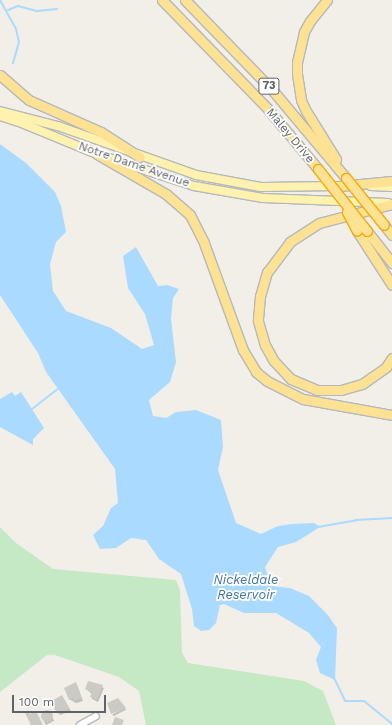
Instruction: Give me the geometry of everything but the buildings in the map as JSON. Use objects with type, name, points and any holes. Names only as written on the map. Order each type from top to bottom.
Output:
[{"type":"highway","points":[[156,0],[177,14]]},
{"type":"highway","name":"Maley Drive","points":[[162,0],[268,110],[318,169],[338,190],[392,263]]},
{"type":"highway","name":"Maley Drive","points":[[185,0],[274,92],[392,235]]},
{"type":"highway","points":[[327,0],[310,21],[302,39],[297,62],[298,87],[306,111],[346,178]]},
{"type":"highway","points":[[0,75],[28,100],[101,132],[140,156]]},
{"type":"highway","points":[[97,154],[166,194],[190,215],[204,243],[243,350],[256,372],[267,381],[303,399],[392,416]]},
{"type":"highway","points":[[392,181],[338,190],[357,231],[392,285]]},
{"type":"highway","points":[[392,203],[319,222],[290,242],[267,272],[260,296],[258,321],[265,345],[274,362],[291,379],[317,390],[341,390],[362,384],[386,367],[392,358]]},
{"type":"main road","name":"Notre Dame Avenue","points":[[0,111],[58,126],[196,175],[240,185],[338,190],[392,187]]},
{"type":"main road","name":"Notre Dame Avenue","points":[[0,116],[24,124],[97,154],[164,177],[240,195],[287,200],[392,203]]},
{"type":"street","points":[[80,725],[96,716]]},
{"type":"green space","points":[[0,527],[16,543],[53,569],[176,580],[180,590],[182,653],[188,663],[304,681],[323,691],[336,725],[146,725],[139,691],[119,677],[55,655],[47,655],[0,692]]},
{"type":"water","name":"Nickeldale Reservoir","points":[[0,144],[26,163],[55,192],[61,206],[66,232],[56,242],[50,264],[53,291],[66,311],[111,328],[142,349],[154,345],[145,314],[128,288],[123,256],[136,247],[158,286],[167,285],[179,289],[173,298],[171,319],[176,362],[170,382],[149,400],[153,416],[166,418],[176,412],[196,410],[221,420],[223,447],[218,470],[236,523],[261,534],[278,526],[292,524],[314,523],[320,527],[296,542],[278,547],[265,567],[271,586],[290,588],[309,596],[327,614],[337,628],[335,680],[320,673],[316,660],[321,647],[309,633],[276,613],[244,613],[224,604],[220,605],[216,623],[209,630],[201,631],[194,626],[192,609],[181,574],[159,559],[146,540],[131,538],[116,548],[100,549],[93,535],[103,526],[111,508],[118,503],[115,469],[46,372],[38,353],[0,295]]},
{"type":"water","points":[[12,392],[15,396],[21,392],[44,428],[33,439],[33,445],[0,427],[0,399]]},
{"type":"waterway","points":[[0,0],[16,29],[19,42],[13,63]]},
{"type":"waterway","points":[[8,10],[18,6],[37,11],[57,9]]},
{"type":"waterway","points":[[32,409],[58,389]]},
{"type":"waterway","points":[[318,527],[356,520],[392,518]]},
{"type":"waterway","points":[[334,678],[345,701],[364,701],[392,724]]}]
